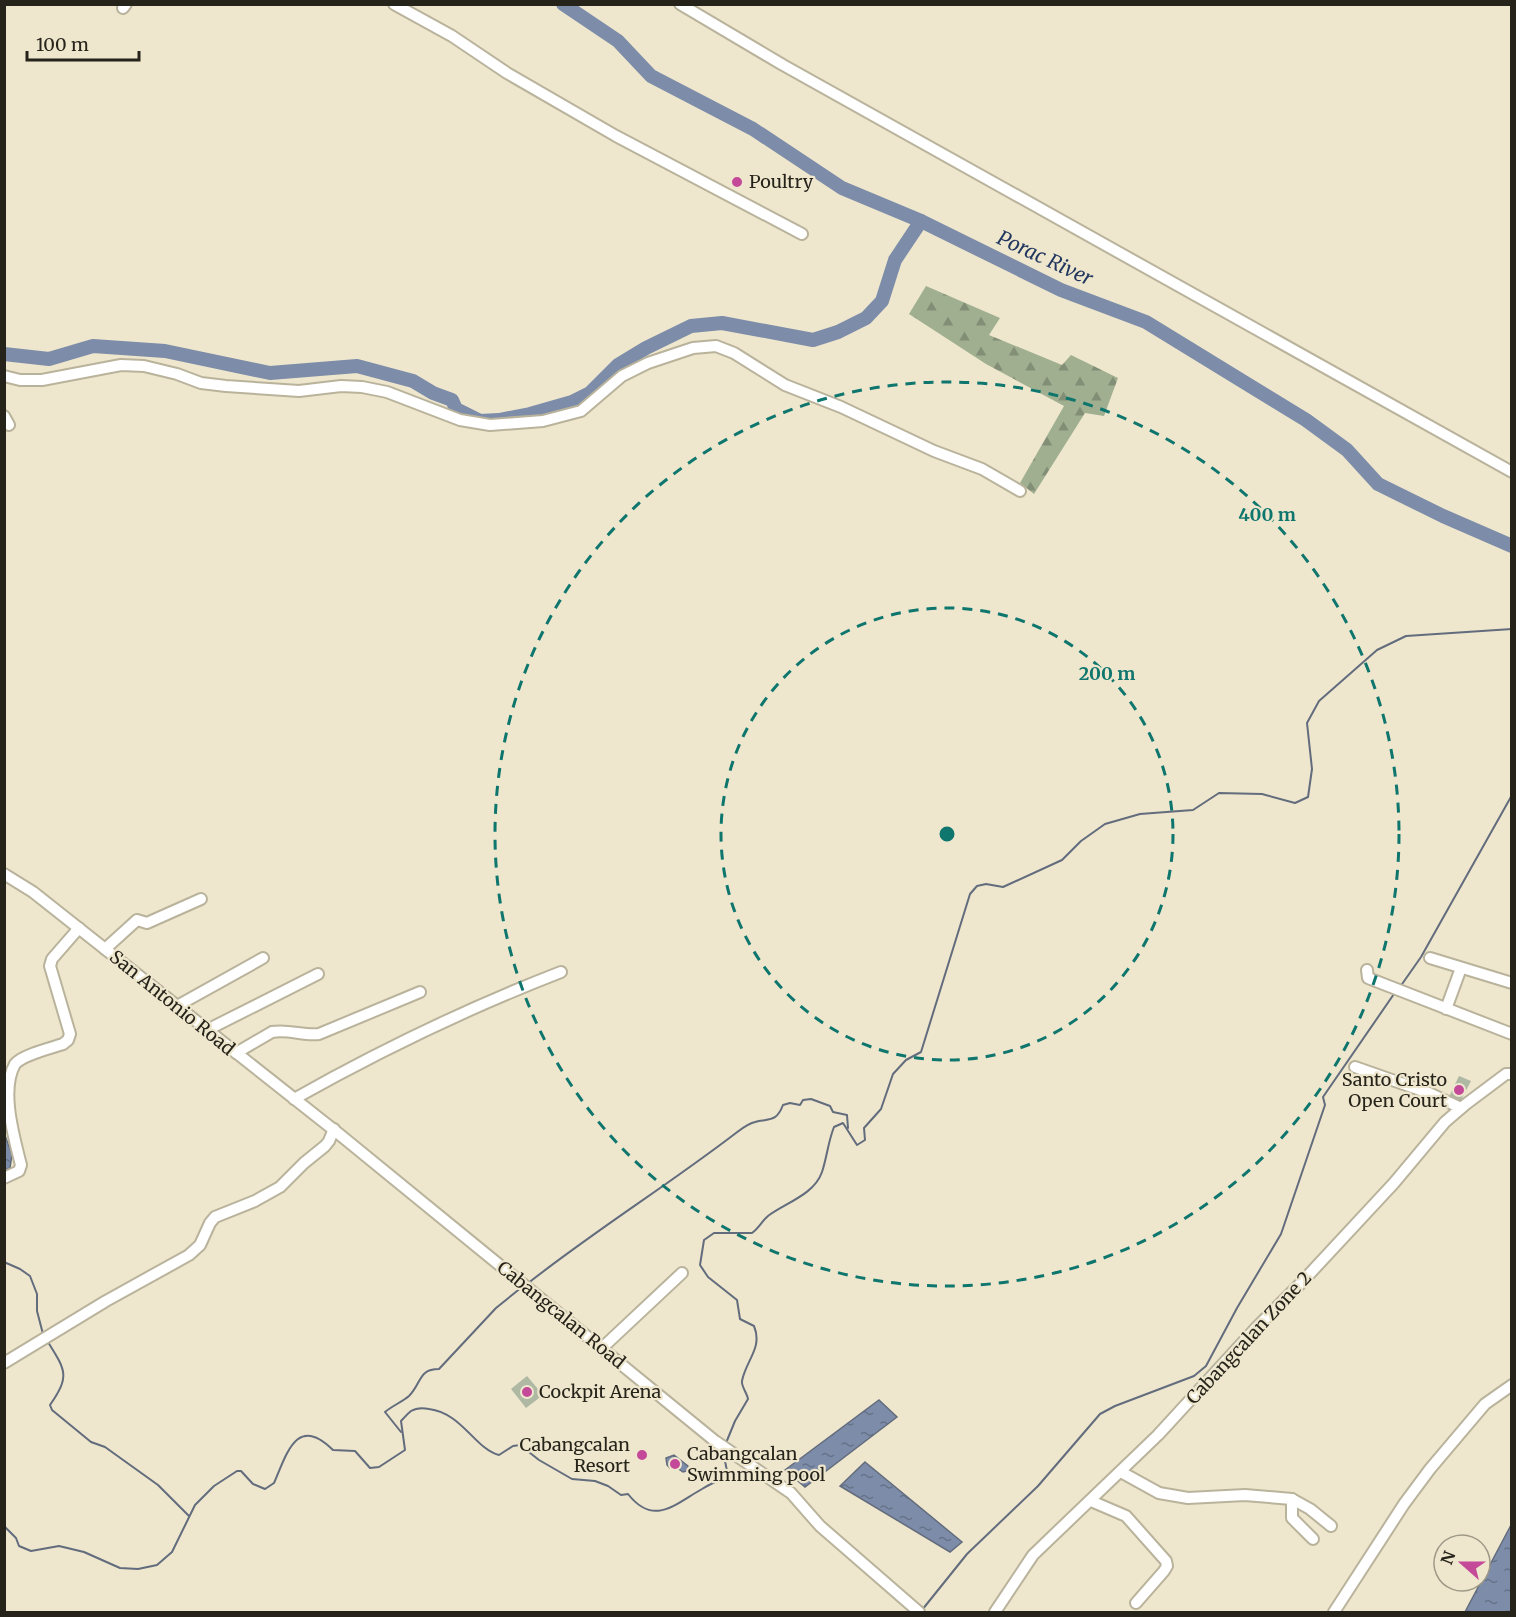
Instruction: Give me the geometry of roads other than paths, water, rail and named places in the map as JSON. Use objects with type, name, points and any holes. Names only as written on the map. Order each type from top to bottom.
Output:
[{"type":"street","points":[[394,4],[452,36],[507,73],[616,136],[802,234]]},
{"type":"street","points":[[680,4],[1512,472]]},
{"type":"street","points":[[4,376],[20,380],[42,380],[121,365],[144,366],[201,383],[217,385],[299,391],[341,386],[362,387],[387,392],[460,420],[490,425],[543,421],[581,411],[622,376],[648,363],[693,348],[716,346],[735,353],[785,385],[841,406],[934,451],[982,469],[1020,491]]},
{"type":"street","name":"San Antonio Road","points":[[4,874],[33,892],[336,1131]]},
{"type":"street","points":[[105,949],[137,920],[147,923],[201,899]]},
{"type":"street","points":[[4,1178],[19,1171],[21,1165],[5,1104],[10,1075],[15,1064],[21,1059],[63,1044],[68,1040],[70,1034],[50,966],[52,959],[79,928]]},
{"type":"street","points":[[1430,957],[1512,983]]},
{"type":"street","points":[[177,1006],[263,958]]},
{"type":"street","points":[[1446,1009],[1461,968]]},
{"type":"street","points":[[1367,970],[1368,978],[1512,1034]]},
{"type":"street","points":[[294,1099],[375,1054],[452,1017],[561,972]]},
{"type":"street","points":[[207,1030],[318,974]]},
{"type":"street","points":[[236,1053],[272,1032],[279,1030],[304,1035],[320,1034],[420,992]]},
{"type":"street","points":[[1509,1074],[1512,1062]]},
{"type":"street","points":[[1355,1067],[1429,1093],[1461,1108]]},
{"type":"street","name":"Cabangcalan Zone 2","points":[[995,1612],[1033,1555],[1158,1436],[1257,1327],[1394,1183],[1444,1122],[1509,1074]]},
{"type":"street","points":[[4,1363],[106,1301],[189,1255],[200,1245],[215,1217],[255,1201],[280,1187],[325,1146],[336,1131]]},
{"type":"street","name":"Cabangcalan Road","points":[[336,1131],[715,1441],[791,1493],[820,1526],[918,1612]]},
{"type":"street","points":[[602,1348],[682,1273]]},
{"type":"street","points":[[1334,1612],[1404,1504],[1430,1469],[1485,1404],[1512,1385]]},
{"type":"street","points":[[1120,1472],[1159,1493],[1188,1498],[1245,1495],[1292,1499],[1310,1509],[1331,1526]]},
{"type":"street","points":[[1292,1499],[1293,1518],[1313,1539]]},
{"type":"street","points":[[1091,1501],[1126,1516],[1166,1561],[1167,1566],[1164,1571],[1136,1603]]},
{"type":"water","points":[[4,1133],[12,1154],[10,1168],[5,1170]]},
{"type":"water","points":[[879,1400],[897,1417],[805,1487],[785,1470]]},
{"type":"water","name":"Cabangcalan Swimming pool","points":[[674,1455],[688,1466],[687,1471],[683,1472],[667,1465],[666,1458]]},
{"type":"water","points":[[865,1462],[962,1542],[950,1552],[840,1486]]},
{"type":"water","points":[[1511,1525],[1511,1612],[1465,1612],[1475,1593],[1492,1593],[1492,1561]]},
{"type":"waterway","name":"Porac River","points":[[563,4],[618,41],[651,76],[753,129],[842,188],[921,221],[1061,290],[1146,322],[1306,420],[1347,450],[1378,484],[1512,546]]},
{"type":"waterway","points":[[4,354],[49,359],[93,346],[165,351],[270,373],[357,366],[413,381],[433,393],[452,400],[456,409],[480,421],[499,420],[572,402],[590,393],[618,365],[646,348],[691,326],[722,323],[813,340],[838,332],[866,318],[882,301],[895,260],[921,221]]},
{"type":"waterway","points":[[726,1443],[748,1399],[742,1381],[755,1348],[756,1334],[754,1326],[740,1319],[737,1300],[708,1277],[700,1265],[704,1240],[714,1233],[752,1233],[768,1216],[813,1187],[822,1172],[834,1127],[843,1123],[857,1145],[865,1140],[864,1128],[881,1109],[893,1074],[906,1060],[921,1052],[970,894],[977,886],[986,884],[1003,887],[1062,860],[1081,841],[1105,824],[1140,814],[1193,810],[1219,793],[1262,794],[1295,803],[1308,797],[1312,769],[1307,723],[1319,701],[1377,650],[1406,636],[1512,629]]},
{"type":"waterway","points":[[1400,987],[1421,957],[1512,795]]},
{"type":"waterway","points":[[922,1610],[967,1554],[1038,1486],[1100,1414],[1194,1376],[1206,1366],[1281,1234],[1325,1105],[1323,1097],[1396,991]]},
{"type":"waterway","points":[[527,1284],[743,1128],[778,1115],[783,1105],[790,1103],[800,1105],[803,1100],[811,1099],[830,1106],[833,1112],[847,1115],[848,1128]]},
{"type":"waterway","points":[[4,1262],[30,1276],[37,1294],[37,1311],[43,1334]]},
{"type":"waterway","points":[[401,1432],[385,1412],[409,1396],[427,1371],[439,1369],[496,1308],[522,1287]]},
{"type":"waterway","points":[[48,1342],[59,1360],[63,1374],[61,1387],[50,1405],[52,1410],[91,1442],[105,1447],[158,1485],[189,1516]]},
{"type":"waterway","points":[[4,1526],[16,1538],[19,1546],[31,1551],[59,1546],[84,1552],[120,1568],[138,1569],[157,1565],[172,1552],[195,1505],[214,1486],[237,1471],[241,1471],[253,1484],[265,1489],[274,1483],[295,1442],[302,1437],[310,1436],[321,1440],[333,1450],[355,1451],[370,1468],[379,1467],[405,1450],[401,1421],[411,1411],[420,1408],[440,1412],[450,1417],[483,1446],[499,1455],[513,1446],[520,1445],[539,1460],[572,1479],[595,1481],[621,1495],[628,1494],[638,1504],[656,1511],[674,1506],[708,1485],[728,1476],[723,1451]]},
{"type":"place","name":"Poultry","points":[[737,182]]},
{"type":"place","name":"Santo Cristo Open Court","points":[[1459,1090]]},
{"type":"place","name":"Cockpit Arena","points":[[527,1392]]},
{"type":"place","name":"Cabangcalan Resort","points":[[642,1455]]},
{"type":"place","name":"Cabangcalan Swimming pool","points":[[675,1464]]}]
